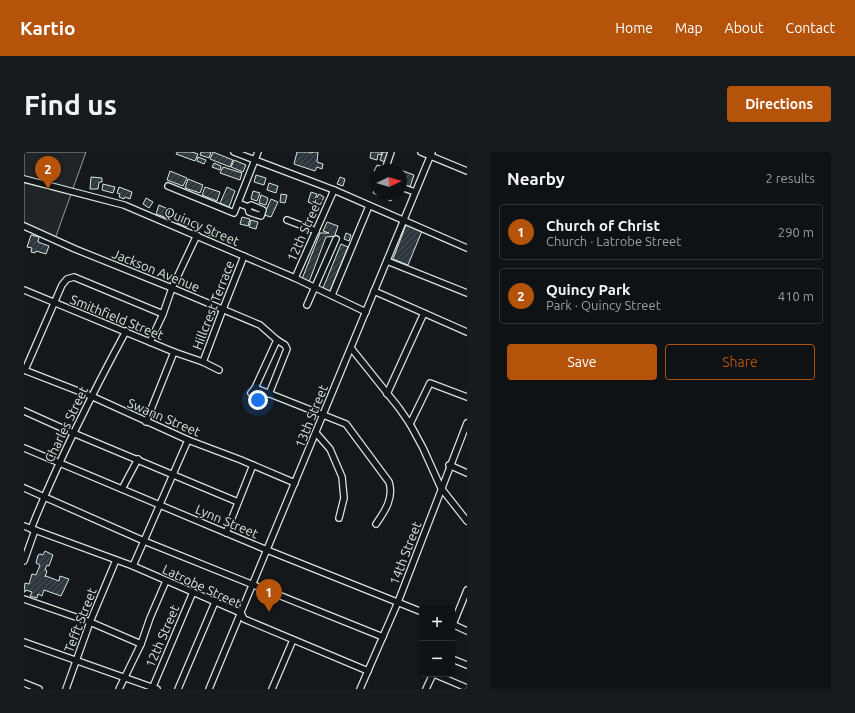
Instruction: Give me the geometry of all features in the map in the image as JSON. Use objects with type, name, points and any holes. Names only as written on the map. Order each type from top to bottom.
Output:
[{"type":"street","points":[[234,152],[334,190],[467,248]]},
{"type":"street","points":[[168,186],[234,213],[258,152]]},
{"type":"street","points":[[387,164],[391,152]]},
{"type":"street","points":[[421,152],[431,154],[467,171]]},
{"type":"street","name":"13th Street","points":[[209,689],[431,154]]},
{"type":"street","name":"Quincy Street","points":[[24,179],[124,205],[295,278],[366,312]]},
{"type":"street","points":[[407,189],[415,192]]},
{"type":"street","name":"12th Street","points":[[295,278],[334,190]]},
{"type":"street","points":[[238,203],[248,207]]},
{"type":"street","points":[[332,296],[370,206]]},
{"type":"street","points":[[287,220],[316,232]]},
{"type":"street","name":"Jackson Avenue","points":[[24,226],[75,249],[260,325],[288,349],[269,394]]},
{"type":"street","points":[[150,342],[163,314],[172,288],[197,235]]},
{"type":"street","points":[[307,305],[336,239]]},
{"type":"street","name":"Hillcrest Terrace","points":[[203,362],[244,256]]},
{"type":"street","points":[[387,261],[467,294]]},
{"type":"street","points":[[24,370],[62,285],[67,279],[74,277],[163,314]]},
{"type":"street","name":"Smithfield Street","points":[[24,290],[174,352],[203,362],[219,370]]},
{"type":"street","points":[[374,291],[467,332]]},
{"type":"street","points":[[387,394],[424,313]]},
{"type":"street","name":"Charles Street","points":[[24,562],[44,496],[59,462],[91,396],[126,331]]},
{"type":"street","points":[[277,340],[253,390],[269,394],[346,424],[389,482],[391,490],[387,509],[376,524]]},
{"type":"street","points":[[351,348],[410,424],[423,448],[441,488],[467,521]]},
{"type":"street","points":[[146,422],[174,352]]},
{"type":"street","name":"Swann Street","points":[[24,370],[91,396],[188,440],[295,483]]},
{"type":"street","points":[[410,424],[430,383],[467,397]]},
{"type":"street","points":[[24,411],[238,502]]},
{"type":"street","name":"14th Street","points":[[362,688],[398,602],[449,466],[467,423]]},
{"type":"street","points":[[316,433],[330,449],[342,477],[344,498],[339,518]]},
{"type":"street","points":[[133,566],[188,440]]},
{"type":"street","name":"Lynn Street","points":[[24,448],[267,550],[419,611]]},
{"type":"street","points":[[122,489],[138,459]]},
{"type":"street","points":[[226,533],[253,465]]},
{"type":"street","points":[[449,466],[467,473]]},
{"type":"street","points":[[24,488],[144,541],[383,637]]},
{"type":"street","name":"Latrobe Street","points":[[24,526],[133,566],[241,613],[244,619],[368,671]]},
{"type":"street","name":"Tefft Street","points":[[66,689],[90,622],[116,560]]},
{"type":"street","points":[[120,689],[141,644],[150,618],[166,581]]},
{"type":"street","points":[[455,619],[466,598],[467,590]]},
{"type":"street","name":"12th Street","points":[[154,688],[193,592]]},
{"type":"street","points":[[24,599],[90,622],[141,644]]},
{"type":"street","points":[[178,689],[214,602]]},
{"type":"street","points":[[455,626],[467,631]]},
{"type":"street","points":[[272,689],[293,640]]},
{"type":"street","points":[[24,642],[154,688]]},
{"type":"street","points":[[455,660],[467,665]]},
{"type":"street","points":[[426,689],[432,677]]},
{"type":"street","points":[[441,677],[467,688]]},
{"type":"street","points":[[24,683],[39,689]]},
{"type":"shaded area","points":[[24,152],[86,152],[55,239],[24,226]]},
{"type":"building","points":[[177,152],[192,152],[198,154],[195,161],[176,154]]},
{"type":"building","points":[[201,152],[211,152],[209,158],[200,155]]},
{"type":"building","points":[[213,152],[233,160],[230,167],[210,159]]},
{"type":"building","points":[[297,152],[318,152],[317,162],[323,164],[322,169],[317,167],[315,171],[294,164]]},
{"type":"building","points":[[371,152],[382,152],[381,155],[378,154],[377,160],[370,158]]},
{"type":"building","points":[[383,152],[391,152],[385,162],[380,160]]},
{"type":"building","points":[[198,157],[206,160],[204,164],[197,161]]},
{"type":"building","points":[[234,160],[246,165],[243,172],[231,167]]},
{"type":"building","points":[[214,163],[221,166],[220,170],[212,167]]},
{"type":"building","points":[[223,167],[242,173],[240,180],[220,173]]},
{"type":"building","points":[[170,171],[187,178],[183,186],[167,180]]},
{"type":"building","points":[[407,172],[414,175],[410,187],[407,186]]},
{"type":"building","points":[[256,175],[266,178],[264,185],[254,182]]},
{"type":"building","points":[[91,177],[102,178],[102,182],[99,182],[98,189],[90,189]]},
{"type":"building","points":[[340,177],[345,179],[343,186],[337,184]]},
{"type":"building","points":[[188,179],[203,185],[200,193],[185,188]]},
{"type":"building","points":[[269,183],[278,186],[276,193],[267,190]]},
{"type":"building","points":[[103,184],[115,187],[113,193],[102,190]]},
{"type":"building","points":[[119,187],[132,192],[130,199],[119,197],[120,194],[117,193]]},
{"type":"building","points":[[205,187],[220,192],[217,201],[202,195]]},
{"type":"building","points":[[227,187],[235,191],[229,207],[220,203]]},
{"type":"building","points":[[253,191],[260,193],[257,201],[251,199]]},
{"type":"building","points":[[311,192],[317,194],[313,204],[308,202]]},
{"type":"building","points":[[281,194],[287,195],[285,203],[280,202]]},
{"type":"building","points":[[319,194],[324,197],[319,207],[313,204]]},
{"type":"building","points":[[261,195],[268,198],[266,205],[259,203]]},
{"type":"building","points":[[146,198],[153,202],[149,208],[143,204]]},
{"type":"building","points":[[271,199],[278,202],[271,217],[264,215]]},
{"type":"building","points":[[159,205],[170,210],[167,218],[156,214]]},
{"type":"building","points":[[180,216],[190,219],[187,227],[177,223]]},
{"type":"building","points":[[242,217],[250,219],[248,226],[240,224]]},
{"type":"building","points":[[251,220],[258,222],[256,229],[249,227]]},
{"type":"building","points":[[327,222],[338,226],[335,235],[338,236],[326,237],[309,282],[302,279],[320,233],[329,233],[323,231]]},
{"type":"building","points":[[406,225],[422,231],[408,265],[393,259]]},
{"type":"building","points":[[208,228],[217,231],[214,237],[206,234]]},
{"type":"building","points":[[346,233],[351,235],[349,241],[344,239]]},
{"type":"building","points":[[31,235],[39,237],[38,242],[49,246],[46,254],[36,251],[35,253],[31,252],[32,248],[27,247]]},
{"type":"building","points":[[341,244],[348,247],[330,291],[323,288]]},
{"type":"building","points":[[45,551],[53,555],[49,566],[47,565],[45,570],[47,571],[45,577],[46,576],[59,581],[60,576],[69,579],[61,596],[44,590],[42,596],[38,594],[37,598],[30,596],[32,592],[26,590],[24,592],[25,583],[29,584],[32,574],[36,575],[40,565],[36,563],[38,555],[43,555]]},
{"type":"place","name":"Quincy Park","points":[[48,189]]},
{"type":"place","name":"Church of Christ","points":[[269,612]]}]
